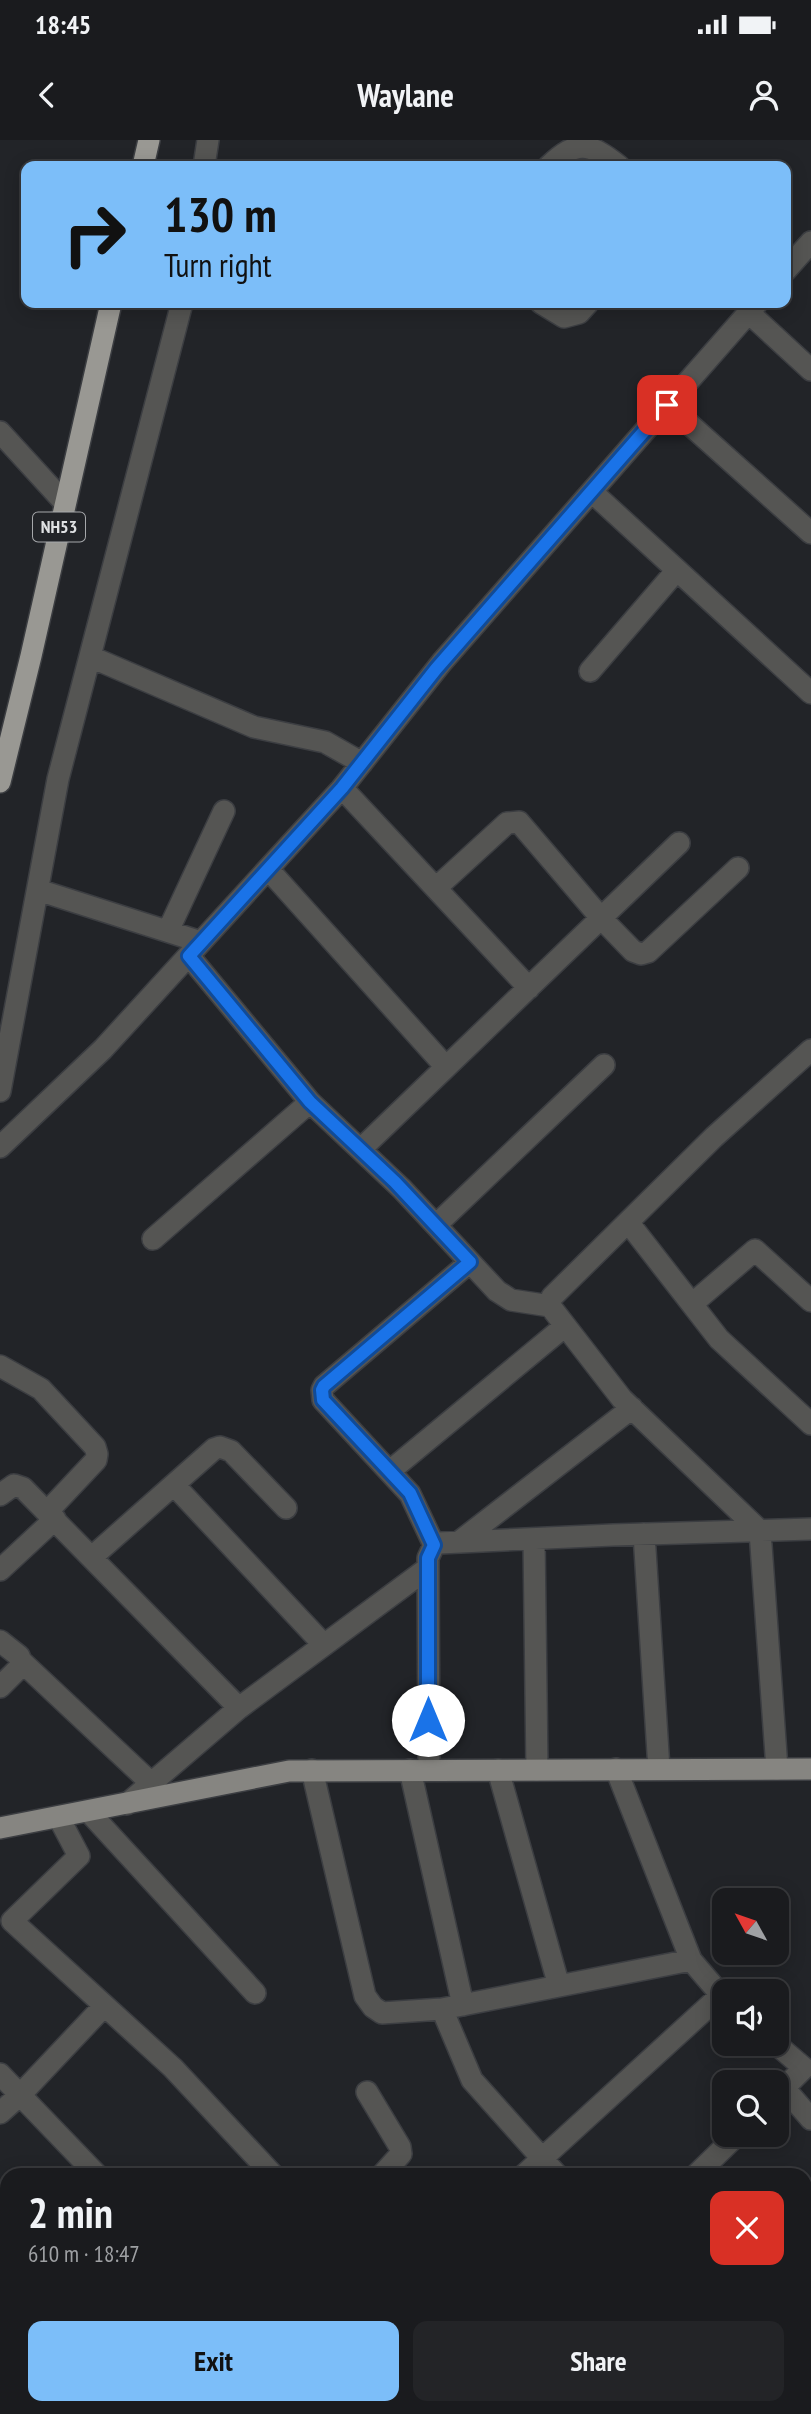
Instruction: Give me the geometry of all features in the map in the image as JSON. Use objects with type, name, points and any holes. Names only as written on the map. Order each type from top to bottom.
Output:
[{"type":"highway","points":[[144,161],[149,140]]},
{"type":"highway","name":"NH53","points":[[0,782],[110,308]]},
{"type":"main road","points":[[0,1828],[289,1771],[811,1769]]},
{"type":"street","points":[[205,161],[208,140]]},
{"type":"street","points":[[553,161],[572,145],[586,144],[598,149],[613,161]]},
{"type":"street","points":[[791,264],[811,242]]},
{"type":"street","points":[[0,1091],[58,779],[181,308]]},
{"type":"street","points":[[549,308],[564,317],[579,313],[584,308]]},
{"type":"street","points":[[0,1147],[103,1049],[342,788],[436,669],[753,308],[811,370]]},
{"type":"street","points":[[667,405],[811,533]]},
{"type":"street","points":[[0,432],[65,503]]},
{"type":"street","points":[[592,492],[811,693]]},
{"type":"street","points":[[590,671],[677,570]]},
{"type":"street","points":[[91,657],[254,727],[325,742],[362,763]]},
{"type":"street","points":[[342,788],[529,988]]},
{"type":"street","points":[[168,931],[224,811]]},
{"type":"street","points":[[436,888],[506,823],[513,821],[524,826],[601,918],[633,951],[641,954],[648,952],[738,868]]},
{"type":"street","points":[[361,1149],[679,844]]},
{"type":"street","points":[[268,869],[446,1068]]},
{"type":"street","points":[[38,890],[168,931],[195,949],[310,1102],[361,1149],[497,1291],[506,1298],[550,1306],[618,1394],[760,1531],[777,1769]]},
{"type":"street","points":[[550,1306],[552,1297],[628,1222],[715,1137],[811,1050]]},
{"type":"street","points":[[436,1225],[604,1065]]},
{"type":"street","points":[[153,1239],[310,1102]]},
{"type":"street","points":[[628,1222],[727,1347],[811,1424]]},
{"type":"street","points":[[692,1304],[755,1250],[811,1301]]},
{"type":"street","points":[[470,1262],[322,1390],[323,1400],[410,1493],[434,1545],[428,1558],[419,1770],[453,2007],[472,2080],[550,2168]]},
{"type":"street","points":[[390,1471],[565,1326]]},
{"type":"street","points":[[0,1366],[41,1389],[95,1447],[97,1454],[96,1461],[51,1515],[0,1570]]},
{"type":"street","points":[[459,1542],[632,1408]]},
{"type":"street","points":[[92,1557],[220,1447],[231,1451],[286,1508]]},
{"type":"street","points":[[0,1495],[10,1487],[18,1485],[51,1515],[239,1708]]},
{"type":"street","points":[[174,1485],[324,1645]]},
{"type":"street","points":[[434,1545],[811,1529]]},
{"type":"street","points":[[644,1534],[659,1769]]},
{"type":"street","points":[[534,1539],[537,1770]]},
{"type":"street","points":[[127,1804],[239,1708],[428,1568]]},
{"type":"street","points":[[0,1641],[151,1783]]},
{"type":"street","points":[[0,1687],[19,1668],[21,1661]]},
{"type":"street","points":[[616,1769],[691,1960],[712,1984]]},
{"type":"street","points":[[312,1770],[365,1996],[373,2007],[382,2013],[453,2007],[691,1960]]},
{"type":"street","points":[[498,1770],[559,1986]]},
{"type":"street","points":[[89,1812],[255,1993]]},
{"type":"street","points":[[59,1818],[79,1856],[12,1921],[173,2068],[266,2168]]},
{"type":"street","points":[[0,2113],[104,2006]]},
{"type":"street","points":[[532,2168],[712,2006]]},
{"type":"street","points":[[789,2053],[807,2065],[789,2083]]},
{"type":"street","points":[[0,2074],[90,2168]]},
{"type":"street","points":[[367,2092],[400,2147],[401,2154],[390,2168]]},
{"type":"street","points":[[789,2100],[811,2119]]},
{"type":"street","points":[[703,2168],[725,2147]]},
{"type":"route","points":[[428,1720],[428,1558],[434,1545],[410,1493],[323,1400],[322,1390],[470,1262],[395,1182],[310,1102],[189,956],[342,788],[436,669],[667,405]]}]
